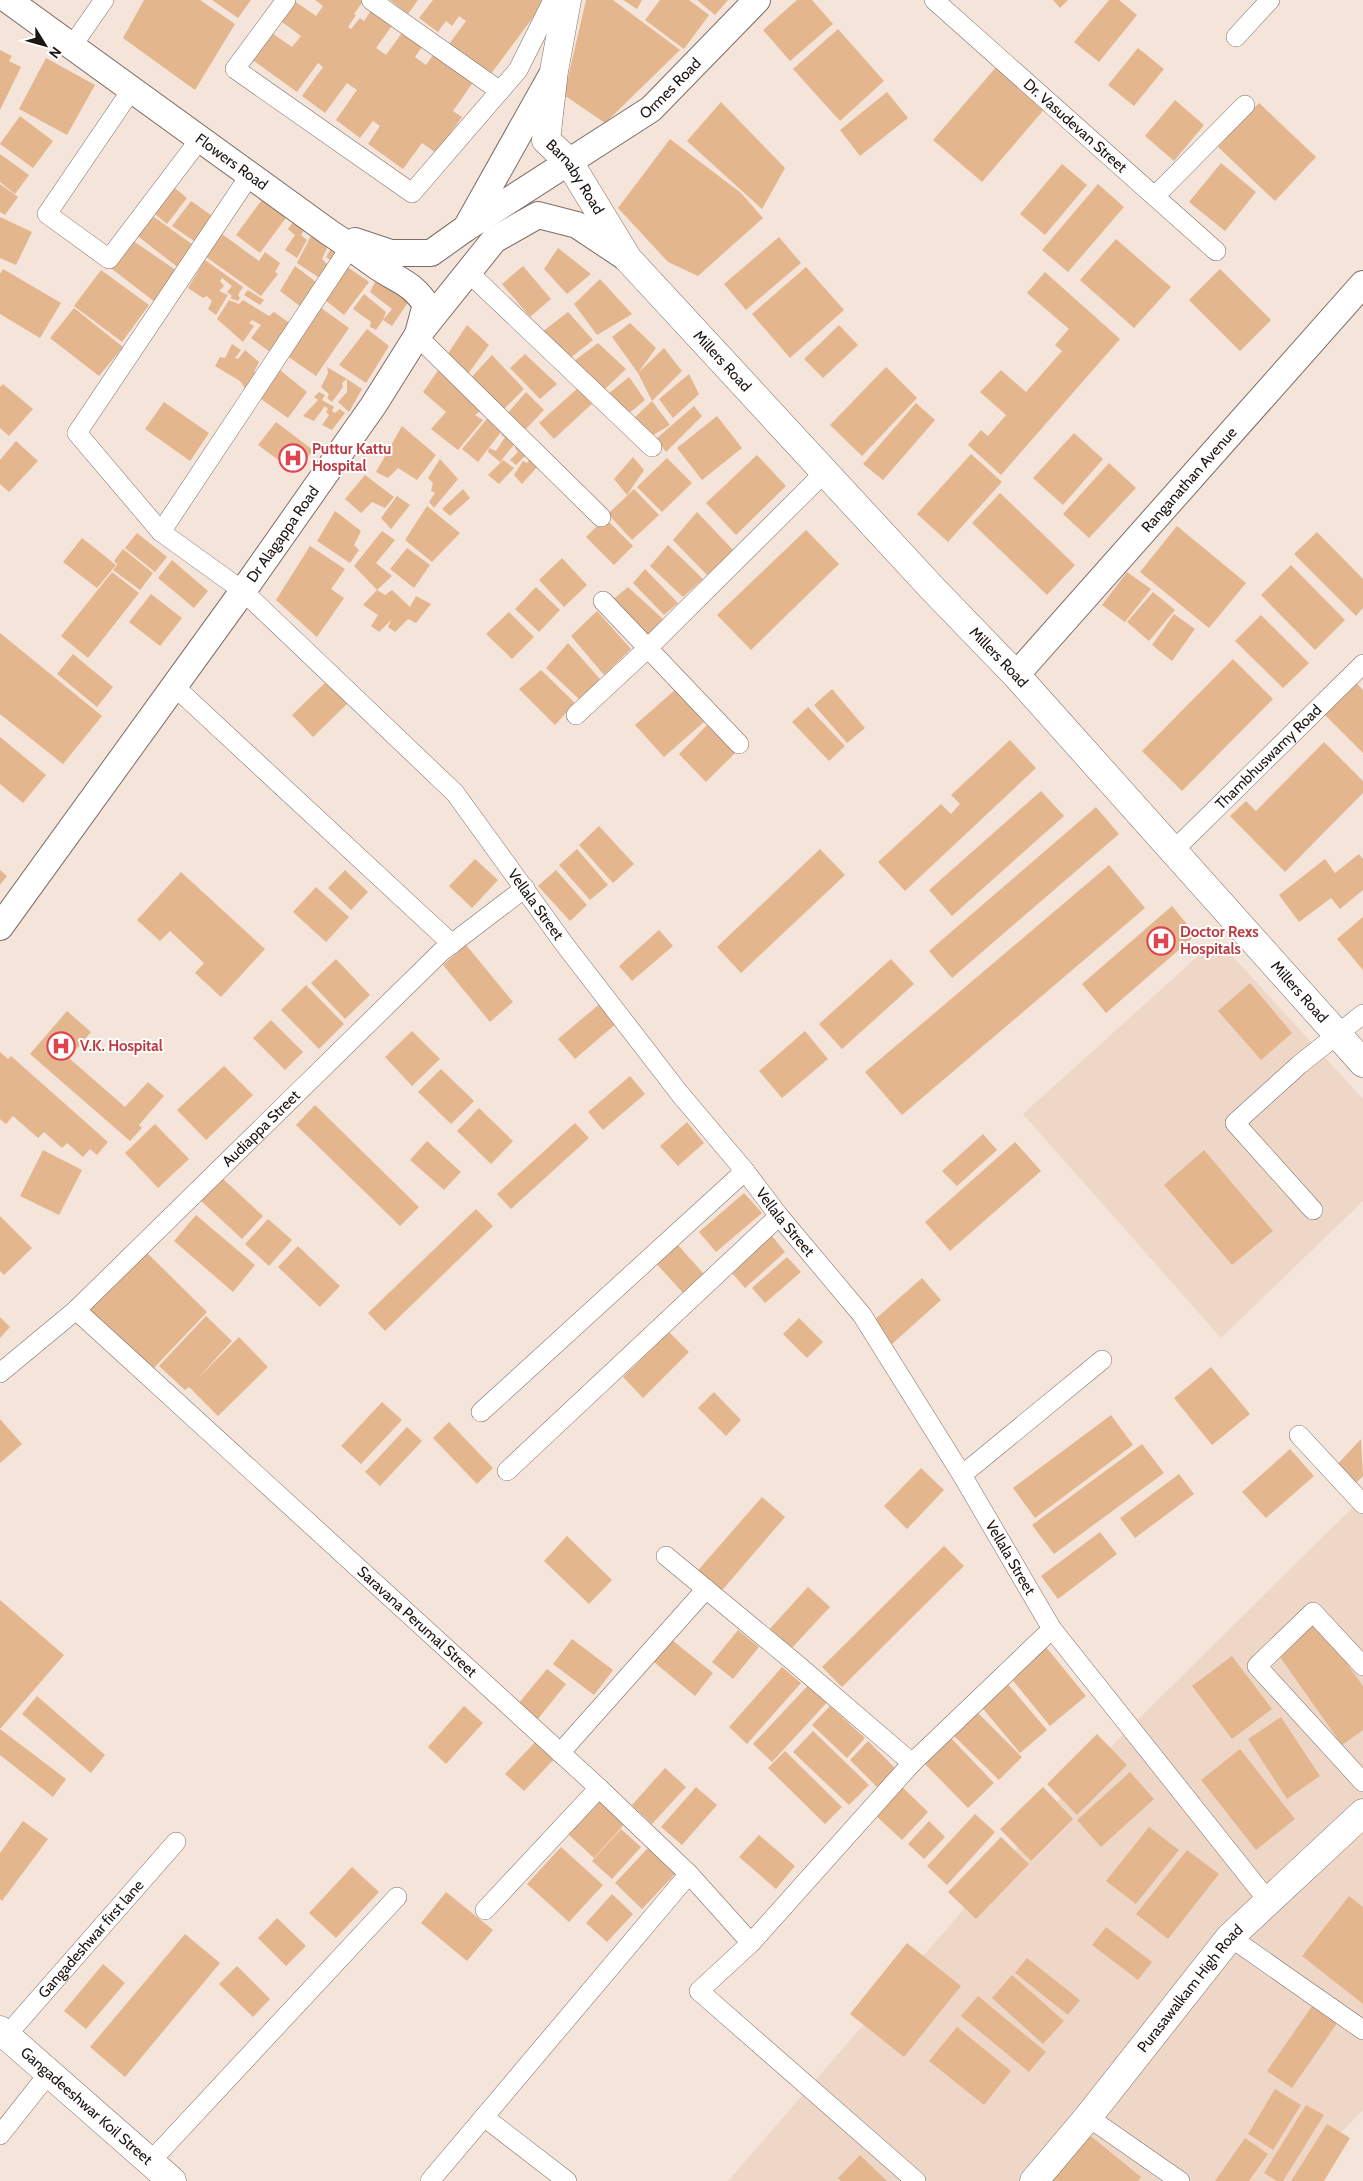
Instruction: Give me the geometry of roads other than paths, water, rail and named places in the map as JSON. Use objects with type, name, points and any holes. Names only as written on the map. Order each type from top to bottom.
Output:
[{"type":"main road","name":"Barnaby Road","points":[[567,0],[555,65],[546,140],[570,162],[628,259]]},
{"type":"main road","name":"Millers Road","points":[[628,259],[931,587],[1016,675],[1336,1036],[1363,1063]]},
{"type":"main road","name":"Purasawalkam High Road","points":[[1034,2181],[1088,2117],[1230,1937],[1363,1813]]},
{"type":"main road","name":"Gangadeeshwar Koil Street","points":[[3,2033],[172,2181]]},
{"type":"street","name":"Flowers Road","points":[[8,0],[374,264],[414,287],[426,304],[417,336]]},
{"type":"street","points":[[72,46],[104,0]]},
{"type":"street","points":[[286,0],[235,69],[412,193],[518,70],[553,0]]},
{"type":"street","points":[[371,0],[500,91]]},
{"type":"street","name":"Ormes Road","points":[[341,239],[391,253],[431,253],[466,228],[651,109],[757,0]]},
{"type":"street","name":"Dr. Vasudevan Street","points":[[934,0],[1156,195],[1216,251]]},
{"type":"street","points":[[1236,37],[1270,0]]},
{"type":"street","points":[[518,70],[555,65]]},
{"type":"street","points":[[466,228],[555,65]]},
{"type":"street","points":[[132,90],[47,214],[109,259],[200,139]]},
{"type":"street","points":[[1156,195],[1245,105]]},
{"type":"street","name":"Vellala Street","points":[[250,175],[76,433],[160,532],[243,592],[455,793],[565,945],[680,1094],[862,1315],[962,1475],[1052,1629],[1269,1902]]},
{"type":"street","name":"Dr Alagappa Road","points":[[0,927],[243,592],[373,406],[417,336],[494,240],[538,215],[577,225],[628,259]]},
{"type":"street","points":[[160,532],[341,239]]},
{"type":"street","points":[[468,272],[652,447]]},
{"type":"street","name":"Ranganathan Avenue","points":[[1016,675],[1363,284]]},
{"type":"street","points":[[417,336],[601,517]]},
{"type":"street","points":[[576,715],[647,649],[825,472]]},
{"type":"street","points":[[603,601],[739,744]]},
{"type":"street","name":"Thambhuswamy Road","points":[[1173,851],[1363,664]]},
{"type":"street","points":[[174,686],[452,944]]},
{"type":"street","name":"Audiappa Street","points":[[0,1373],[76,1310],[441,952],[525,888]]},
{"type":"street","points":[[1313,1210],[1235,1123],[1299,1065],[1363,1014]]},
{"type":"street","points":[[481,1412],[745,1171]]},
{"type":"street","points":[[507,1471],[779,1216]]},
{"type":"street","name":"Saravana Perumal Street","points":[[76,1310],[599,1788],[689,1874],[750,1943]]},
{"type":"street","points":[[962,1475],[1102,1360]]},
{"type":"street","points":[[1299,1435],[1363,1504]]},
{"type":"street","points":[[666,1556],[912,1762]]},
{"type":"street","points":[[560,1753],[706,1589]]},
{"type":"street","points":[[1363,1666],[1313,1612],[1257,1666],[1363,1782]]},
{"type":"street","points":[[916,2181],[699,1990],[750,1943],[912,1762],[1052,1629]]},
{"type":"street","points":[[485,1910],[599,1788]]},
{"type":"street","name":"Gangadeshwar first lane","points":[[3,2033],[176,1842]]},
{"type":"street","points":[[430,2181],[689,1874]]},
{"type":"street","points":[[150,2162],[397,1897]]},
{"type":"street","points":[[1230,1937],[1363,2030]]},
{"type":"street","points":[[0,2135],[49,2073]]},
{"type":"street","points":[[484,2117],[567,2181]]},
{"type":"street","points":[[1088,2117],[1180,2181]]},
{"type":"place","name":"Puttur Kattu Hospital","points":[[293,458]]},
{"type":"place","name":"Doctor Rexs Hospitals","points":[[1161,941]]},
{"type":"place","name":"V.K. Hospital","points":[[61,1046]]}]
